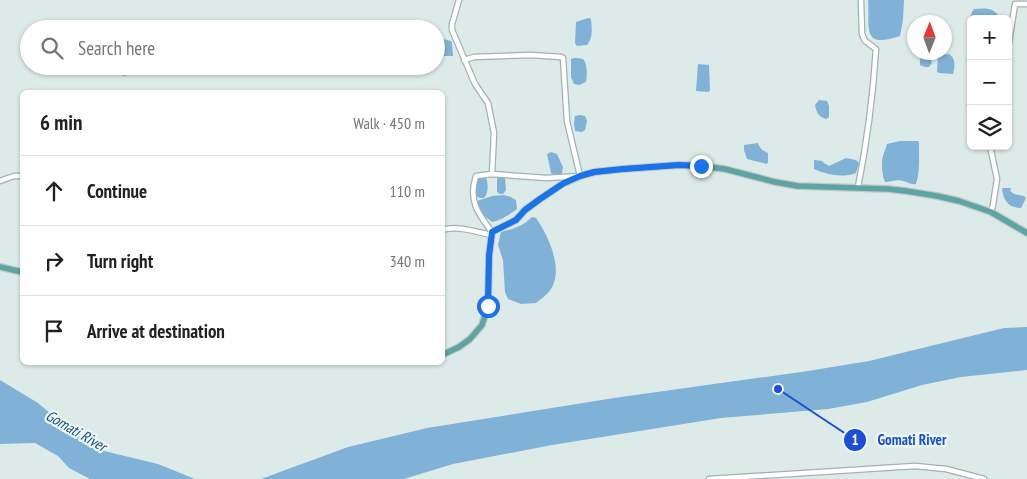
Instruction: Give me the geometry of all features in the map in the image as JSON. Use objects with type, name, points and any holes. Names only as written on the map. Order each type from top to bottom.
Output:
[{"type":"main road","points":[[445,354],[470,339],[482,324],[488,306],[492,233],[516,220],[525,210],[564,183],[594,172],[679,165],[701,166],[725,169],[774,182],[798,186],[858,187],[906,191],[958,201],[991,212],[1027,233]]},
{"type":"main road","points":[[0,267],[20,272]]},
{"type":"street","points":[[459,0],[452,30],[474,84],[488,103],[494,134],[492,174]]},
{"type":"street","points":[[858,187],[865,154],[876,49],[864,41],[861,0]]},
{"type":"street","points":[[1012,26],[1016,2],[1027,4]]},
{"type":"street","points":[[464,60],[525,56],[563,58],[567,121],[580,176],[546,178],[492,174],[476,176],[473,184],[476,209],[492,233]]},
{"type":"street","points":[[991,150],[997,179],[994,205],[991,212]]},
{"type":"street","points":[[0,181],[20,176]]},
{"type":"street","points":[[445,229],[492,233]]},
{"type":"street","points":[[709,479],[915,466],[946,469],[984,479]]},
{"type":"water","points":[[868,0],[904,0],[900,36],[879,40],[873,38],[869,27]]},
{"type":"water","points":[[974,9],[986,9],[993,10],[998,15],[971,15]]},
{"type":"water","points":[[588,18],[591,19],[592,30],[590,39],[587,45],[577,46],[575,43],[576,22]]},
{"type":"water","points":[[445,40],[452,43],[453,56],[445,56]]},
{"type":"water","points":[[580,58],[585,61],[586,82],[579,85],[574,84],[571,77],[571,59]]},
{"type":"water","points":[[953,58],[953,74],[937,72],[938,60],[952,60]]},
{"type":"water","points":[[920,60],[931,60],[932,63],[929,67],[920,65]]},
{"type":"water","points":[[698,64],[709,65],[709,92],[696,91]]},
{"type":"water","points":[[819,100],[827,101],[829,106],[829,117],[826,119],[820,116],[816,110],[815,105]]},
{"type":"water","points":[[575,116],[585,116],[587,121],[585,130],[582,132],[575,131],[574,123]]},
{"type":"water","points":[[900,141],[918,141],[919,143],[919,169],[916,184],[899,180],[885,182],[882,162],[887,144]]},
{"type":"water","points":[[758,143],[762,150],[768,153],[767,164],[747,159],[744,145]]},
{"type":"water","points":[[551,152],[557,154],[563,167],[562,173],[559,175],[551,173],[547,154]]},
{"type":"water","points":[[846,158],[856,160],[859,163],[856,173],[835,175],[814,169],[814,160],[822,161],[829,166]]},
{"type":"water","points":[[503,175],[505,177],[506,190],[503,194],[500,194],[497,192],[497,177]]},
{"type":"water","points":[[478,177],[486,177],[488,185],[487,193],[484,198],[480,198],[475,194],[474,190]]},
{"type":"water","points":[[1002,188],[1011,188],[1010,191],[1014,194],[1026,198],[1021,208],[1013,207],[1007,202]]},
{"type":"water","points":[[504,195],[516,200],[517,209],[502,219],[492,222],[481,216],[477,210],[477,201],[492,196]]},
{"type":"water","points":[[532,217],[536,218],[545,233],[553,252],[556,272],[555,281],[546,295],[536,303],[521,304],[508,299],[505,292],[503,260],[498,245],[501,232],[518,227]]},
{"type":"water","points":[[1027,327],[1027,370],[961,377],[922,385],[867,402],[828,409],[721,418],[552,445],[453,464],[404,479],[261,479],[348,447],[427,428],[614,398],[869,361],[1004,328]]},
{"type":"water","points":[[0,380],[38,403],[64,425],[104,451],[158,464],[195,479],[90,479],[69,468],[58,456],[35,443],[0,444]]},
{"type":"place","name":"Gomati River","points":[[778,389]]},
{"type":"route","points":[[488,306],[489,256],[492,232],[516,220],[525,210],[564,183],[594,172],[679,165],[701,166]]}]
